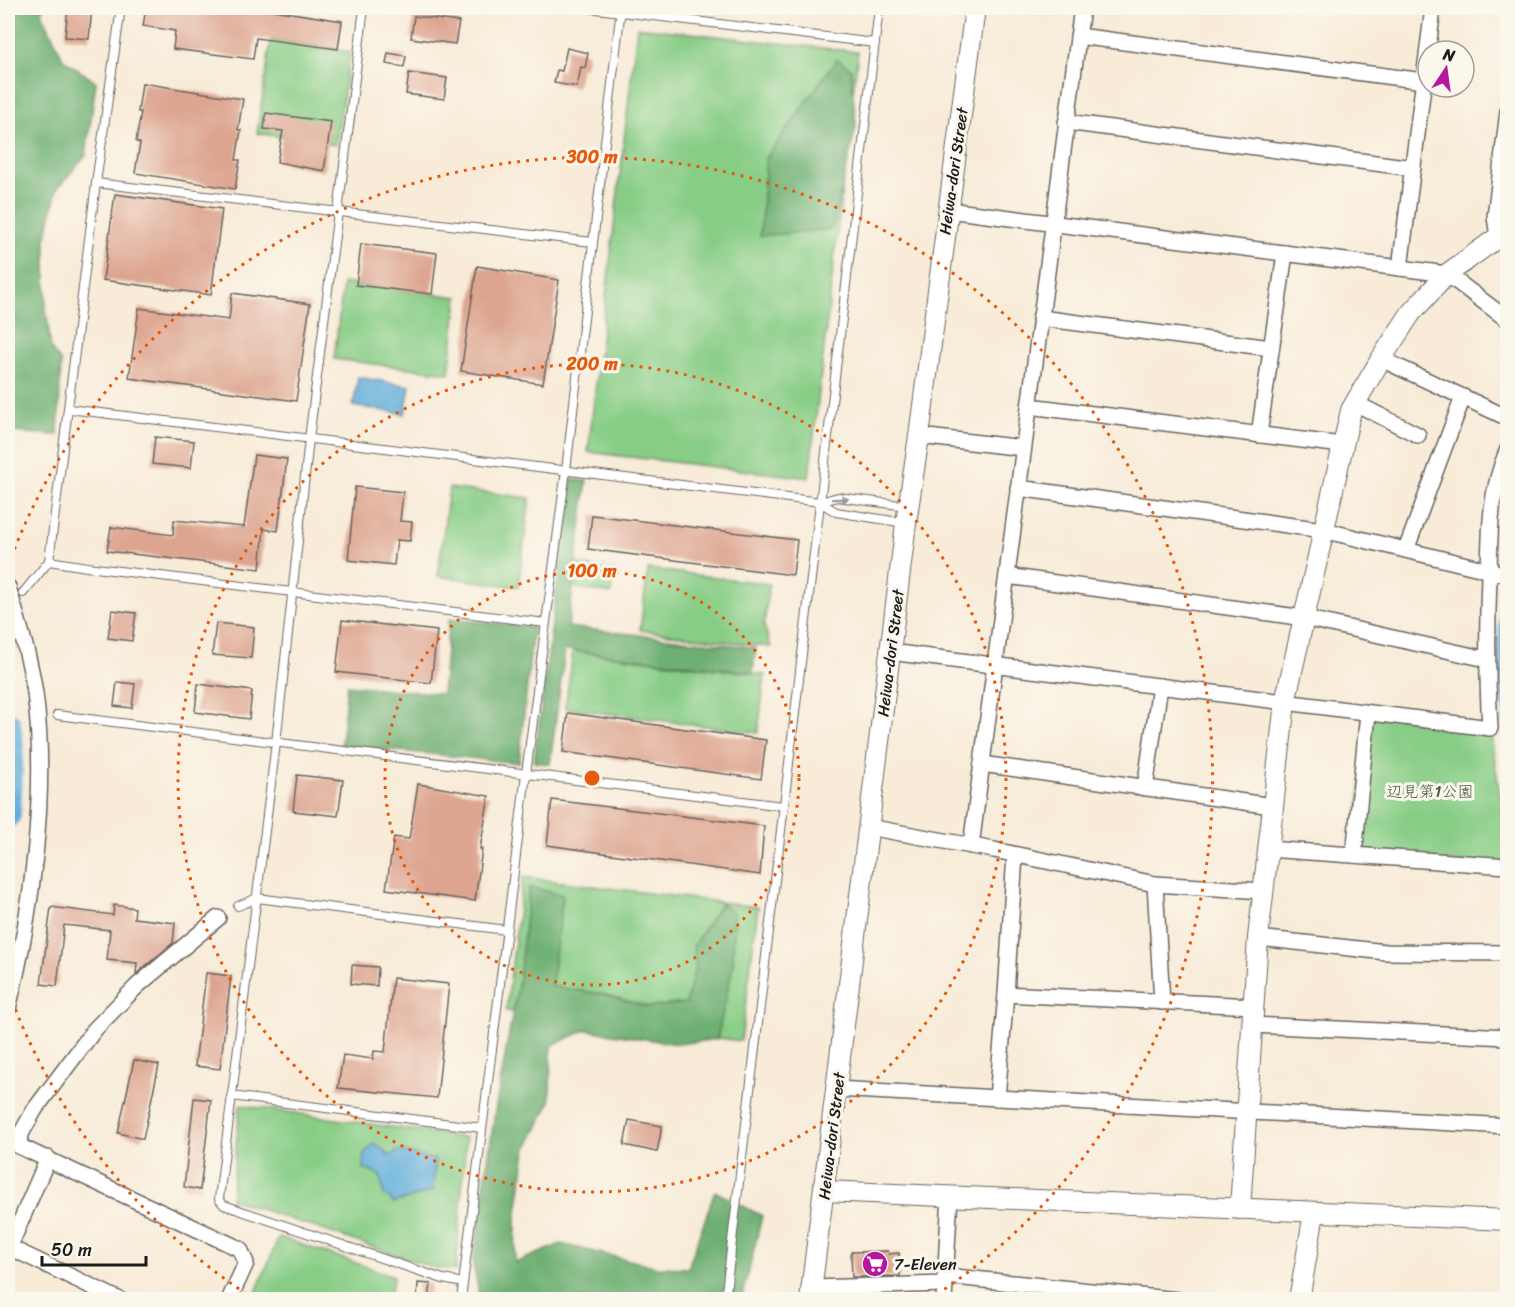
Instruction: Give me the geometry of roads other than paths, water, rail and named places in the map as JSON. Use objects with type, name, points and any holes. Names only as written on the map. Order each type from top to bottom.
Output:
[{"type":"street","name":"Heiwa-dori Street","points":[[811,1294],[907,515],[975,8]]},
{"type":"street","points":[[971,846],[1082,8]]},
{"type":"street","points":[[1429,39],[1433,8]]},
{"type":"street","points":[[1078,36],[1416,80]]},
{"type":"street","points":[[1400,268],[1422,99]]},
{"type":"street","points":[[1240,1209],[1258,938],[1285,702],[1342,445],[1351,410],[1411,313],[1447,274],[1503,234],[1495,217],[1508,111]]},
{"type":"street","points":[[1066,122],[1413,168]]},
{"type":"street","points":[[948,210],[1447,274],[1508,320]]},
{"type":"street","points":[[1258,435],[1285,253]]},
{"type":"street","points":[[1040,318],[1271,348]]},
{"type":"street","points":[[1381,359],[1508,418]]},
{"type":"street","points":[[1406,550],[1463,397]]},
{"type":"street","points":[[1355,403],[1418,435]]},
{"type":"street","points":[[1029,406],[1342,445]]},
{"type":"street","points":[[919,436],[1023,448]]},
{"type":"street","points":[[890,652],[1490,728],[1486,659],[1491,504],[1498,470],[1508,449]]},
{"type":"street","points":[[1018,488],[1323,530],[1508,575]]},
{"type":"street","points":[[1006,576],[1304,618],[1486,659]]},
{"type":"street","points":[[8,587],[35,691],[39,730],[39,780],[31,882],[8,1009]]},
{"type":"street","points":[[1145,788],[1160,686]]},
{"type":"street","points":[[1354,855],[1368,712]]},
{"type":"street","points":[[982,764],[1272,806]]},
{"type":"street","points":[[868,827],[1155,884],[1263,891]]},
{"type":"street","points":[[1268,849],[1508,866]]},
{"type":"street","points":[[997,1098],[1015,855]]},
{"type":"street","points":[[1155,884],[1162,1002]]},
{"type":"street","points":[[218,918],[137,986],[95,1029],[34,1109],[22,1132],[13,1143],[240,1249],[246,1263],[229,1299]]},
{"type":"street","points":[[1258,938],[1386,952],[1508,953]]},
{"type":"street","points":[[1006,994],[1162,1002],[1253,1016],[1508,1037]]},
{"type":"street","points":[[836,1089],[1508,1126]]},
{"type":"street","points":[[48,1158],[10,1246],[120,1299]]},
{"type":"street","points":[[824,1191],[1508,1220]]},
{"type":"street","points":[[944,1286],[951,1196]]},
{"type":"street","points":[[1299,1299],[1314,1213]]},
{"type":"street","points":[[811,1294],[944,1286],[1178,1299]]},
{"type":"lane","points":[[23,593],[49,561],[96,183],[121,8]]},
{"type":"lane","points":[[364,8],[309,439],[276,743],[219,1199],[224,1205],[443,1280],[463,1283]]},
{"type":"lane","points":[[588,8],[621,10],[875,43]]},
{"type":"lane","points":[[725,1299],[879,8]]},
{"type":"lane","points":[[461,1299],[566,470],[621,10]]},
{"type":"lane","points":[[96,183],[592,242]]},
{"type":"lane","points":[[69,410],[820,502],[838,497],[907,515]]},
{"type":"lane","points":[[820,502],[836,512],[907,515]]},
{"type":"lane","points":[[49,561],[546,622]]},
{"type":"lane","points":[[57,715],[783,806]]},
{"type":"lane","points":[[237,906],[257,898],[506,930]]},
{"type":"lane","points":[[231,1096],[482,1128]]},
{"type":"water","points":[[358,377],[410,386],[405,414],[353,406]]},
{"type":"water","points":[[374,1144],[389,1156],[399,1151],[435,1160],[433,1191],[393,1203],[389,1197],[384,1196],[380,1175],[364,1169],[364,1154]]},
{"type":"waterway","points":[[1508,514],[1503,547],[1500,640],[1508,762]]},
{"type":"waterway","points":[[8,724],[11,747],[8,815]]},
{"type":"place","name":"7-Eleven","points":[[875,1264]]},
{"type":"park label","name":"辺見第1公園","points":[[1430,791]]}]
